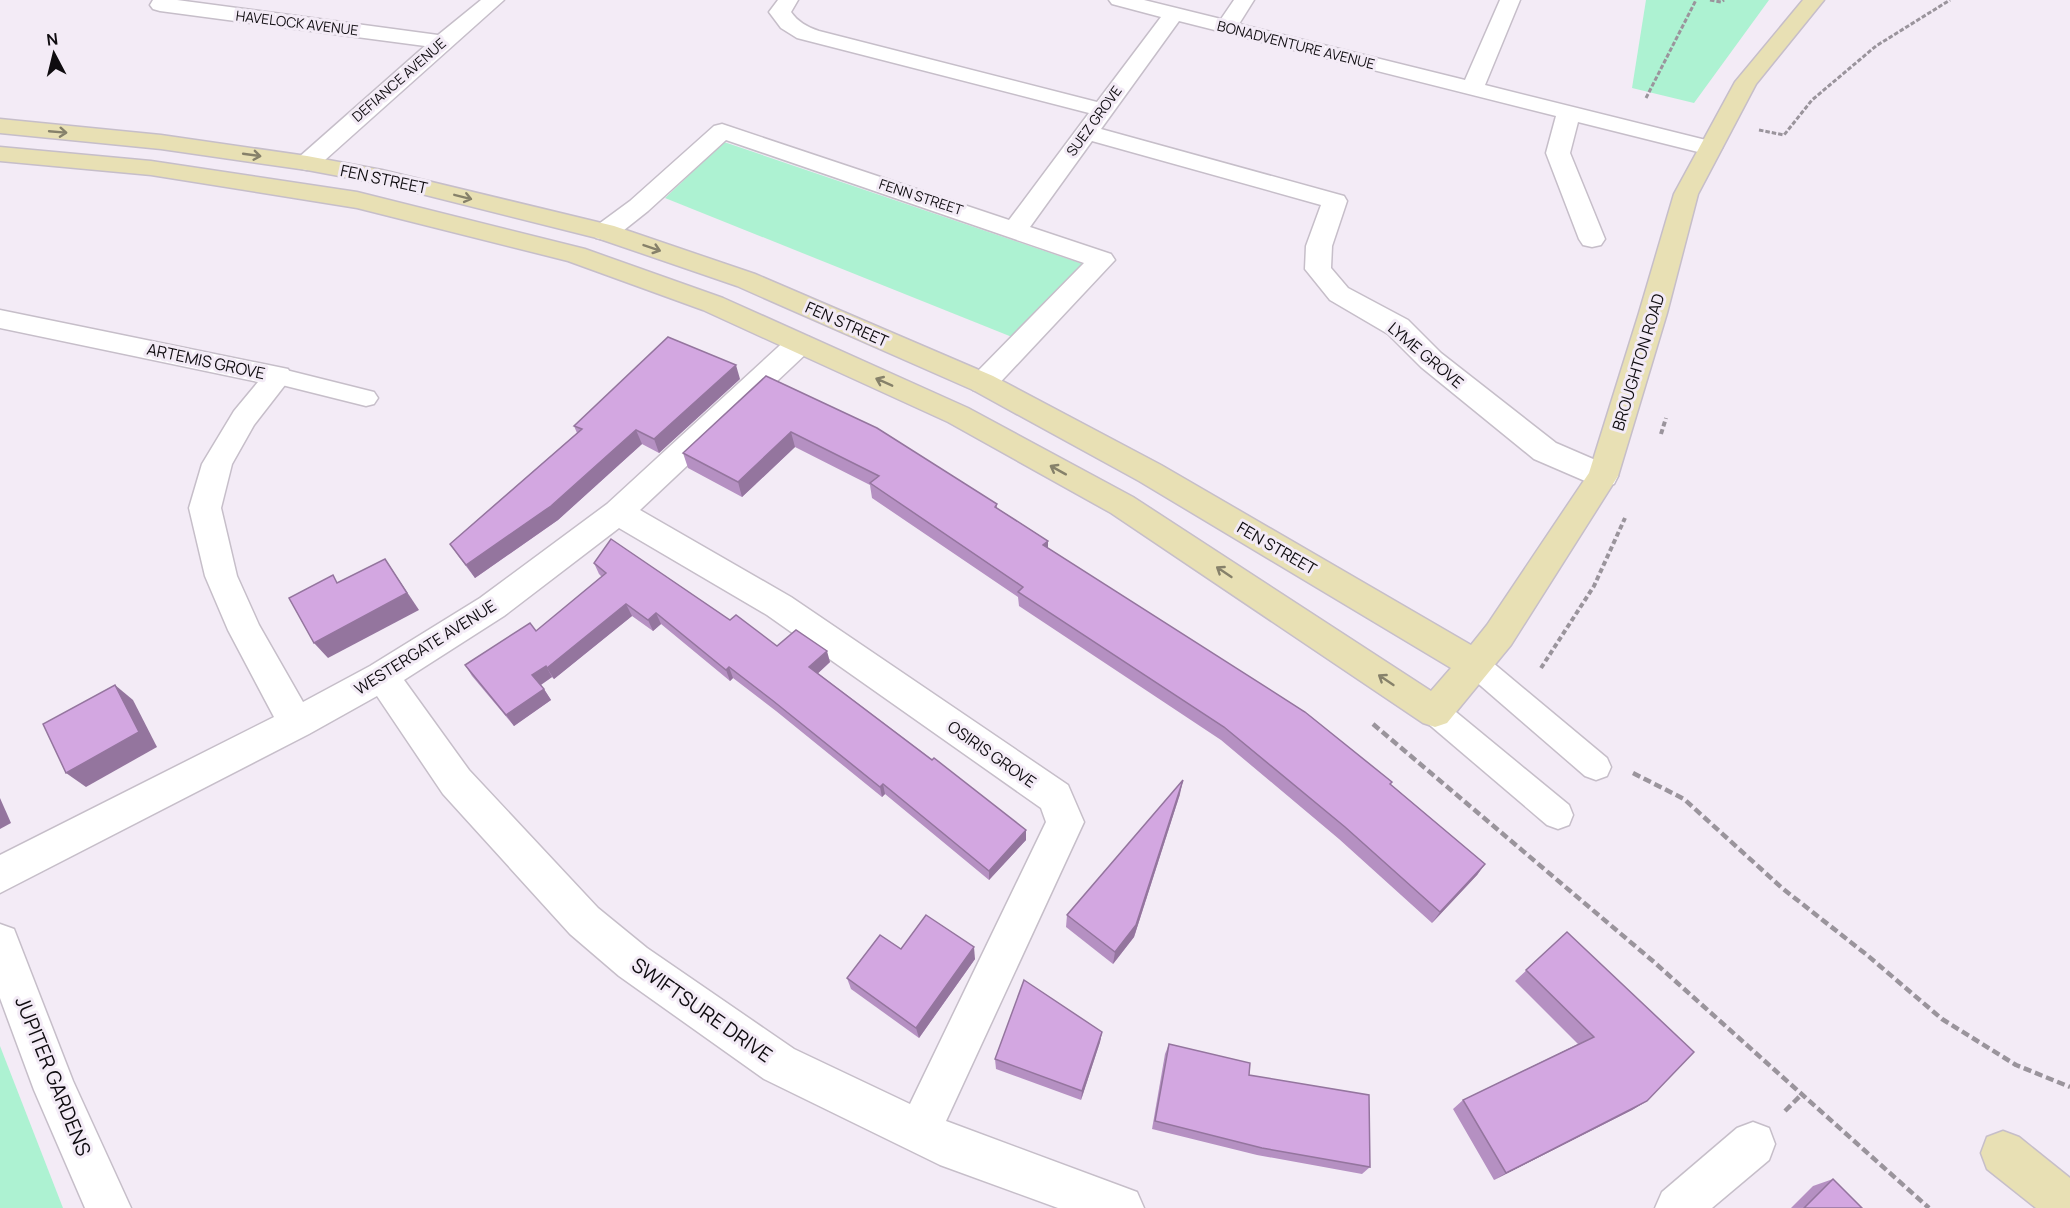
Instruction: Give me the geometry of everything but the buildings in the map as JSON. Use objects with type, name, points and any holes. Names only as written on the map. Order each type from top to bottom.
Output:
[{"type":"street","name":"HAVELOCK AVENUE","points":[[167,0],[160,5],[443,42]]},
{"type":"street","name":"DEFIANCE AVENUE","points":[[307,163],[443,42],[494,0]]},
{"type":"street","points":[[788,0],[780,12],[784,21],[807,33],[1103,110]]},
{"type":"street","name":"BONADVENTURE AVENUE","points":[[1119,0],[1710,148]]},
{"type":"street","points":[[1226,28],[1244,0]]},
{"type":"street","points":[[1472,89],[1510,0]]},
{"type":"street","name":"BROUGHTON ROAD","points":[[1435,712],[1499,635],[1603,476],[1653,313],[1686,194],[1746,82],[1814,0]]},
{"type":"street","name":"SUEZ GROVE","points":[[1015,229],[1174,14]]},
{"type":"street","points":[[1569,113],[1558,153],[1592,239]]},
{"type":"street","name":"FEN STREET","points":[[0,126],[161,142],[307,163],[382,177],[605,232],[746,280],[983,383],[1150,473],[1476,665]]},
{"type":"street","name":"FENN STREET","points":[[605,232],[639,207],[722,131],[1102,260],[983,383]]},
{"type":"street","name":"LYME GROVE","points":[[1087,132],[1335,201],[1319,246],[1318,268],[1339,294],[1398,327],[1431,360],[1545,451],[1603,476]]},
{"type":"street","name":"FEN STREET","points":[[0,154],[151,168],[357,200],[576,255],[712,304],[958,415],[1122,505],[1435,712]]},
{"type":"street","name":"ARTEMIS GROVE","points":[[0,319],[278,376],[244,417],[217,464],[205,508],[220,576],[245,630],[296,723]]},
{"type":"street","name":"WESTERGATE AVENUE","points":[[0,875],[296,723],[382,676],[492,607],[618,512],[799,345]]},
{"type":"street","name":"OSIRIS GROVE","points":[[618,512],[779,606],[1055,797],[1065,822],[919,1132]]},
{"type":"street","name":"SWIFTSURE DRIVE","points":[[382,676],[456,782],[584,921],[633,962],[779,1064],[956,1149],[1121,1208]]},
{"type":"street","name":"JUPITER GARDENS","points":[[0,943],[55,1090],[108,1208]]},
{"type":"street","points":[[1678,1208],[1753,1144]]},
{"type":"street","points":[[2003,1153],[2070,1207]]},
{"type":"lane","points":[[278,376],[366,398]]},
{"type":"lane","name":"FEN STREET","points":[[1476,665],[1592,763]]},
{"type":"lane","name":"FEN STREET","points":[[1435,712],[1558,814]]},
{"type":"path","points":[[1646,99],[1696,0]]},
{"type":"path","points":[[1710,0],[1721,2],[1724,0]]},
{"type":"path","points":[[1749,128],[1784,135],[1812,100],[1876,46],[1950,0]]},
{"type":"path","points":[[1370,722],[1535,858],[1803,1093],[1929,1208]]},
{"type":"path","points":[[1592,763],[1642,776],[1684,799],[1782,888],[1867,955],[1942,1019],[2016,1065],[2070,1087]]},
{"type":"green space","points":[[1646,0],[1769,0],[1694,103],[1632,88]]},
{"type":"green space","points":[[724,142],[1083,264],[1012,337],[665,198]]},
{"type":"green space","points":[[0,1046],[63,1208],[0,1208]]}]
